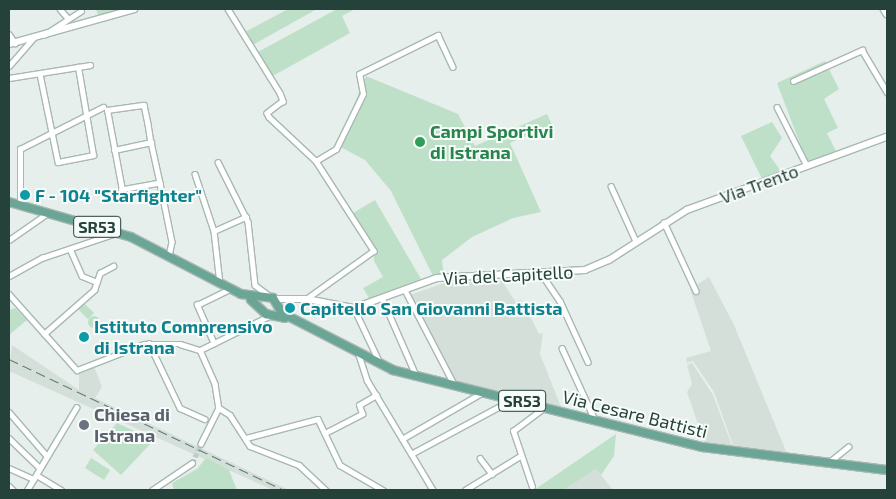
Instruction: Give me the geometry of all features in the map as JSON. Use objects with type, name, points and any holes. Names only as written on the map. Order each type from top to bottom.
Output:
[{"type":"main road","points":[[12,44],[134,9]]},
{"type":"main road","name":"Via Cesare Battisti","points":[[9,202],[45,214],[116,232],[230,288],[272,314],[309,329],[380,366],[508,398],[542,410],[596,420],[756,457],[828,465]]},
{"type":"main road","name":"Via Cesare Battisti","points":[[241,294],[269,298],[278,307],[309,329]]},
{"type":"main road","points":[[262,308],[269,298]]},
{"type":"main road","points":[[272,314],[278,307]]},
{"type":"main road","name":"SR53","points":[[828,465],[887,470]]},
{"type":"street","points":[[60,9],[67,18]]},
{"type":"street","points":[[228,9],[280,93],[283,101],[268,113],[269,117],[316,161],[374,252],[305,299]]},
{"type":"street","points":[[884,9],[887,14]]},
{"type":"street","points":[[44,35],[67,18],[81,11]]},
{"type":"street","points":[[9,34],[12,44]]},
{"type":"street","points":[[316,161],[340,141],[363,94],[360,74],[438,35],[453,67]]},
{"type":"street","points":[[9,66],[34,38]]},
{"type":"street","points":[[793,80],[862,50],[887,92]]},
{"type":"street","points":[[9,78],[90,65]]},
{"type":"street","points":[[40,74],[58,162],[93,155],[85,117],[78,67]]},
{"type":"street","points":[[160,183],[122,190],[108,109],[142,104],[160,183],[172,242],[168,256]]},
{"type":"street","points":[[20,206],[19,151],[103,106]]},
{"type":"street","points":[[777,107],[807,166]]},
{"type":"street","name":"Via Trento","points":[[600,265],[664,222],[887,137]]},
{"type":"street","points":[[114,150],[151,142]]},
{"type":"street","points":[[218,162],[246,217],[255,283],[269,298]]},
{"type":"street","points":[[195,174],[214,231],[220,284]]},
{"type":"street","points":[[611,186],[636,242]]},
{"type":"street","points":[[9,202],[20,192]]},
{"type":"street","points":[[9,240],[45,214]]},
{"type":"street","points":[[214,231],[246,217]]},
{"type":"street","points":[[664,222],[696,291]]},
{"type":"street","points":[[9,276],[42,258],[71,251],[116,232]]},
{"type":"street","points":[[71,251],[82,276],[97,282]]},
{"type":"street","name":"Via del Capitello","points":[[269,298],[305,299],[354,308],[383,300],[405,290],[449,276],[541,273],[600,265]]},
{"type":"street","points":[[44,334],[97,282],[100,273],[114,266]]},
{"type":"street","points":[[541,273],[560,301],[588,362]]},
{"type":"street","points":[[214,344],[197,305],[230,288]]},
{"type":"street","points":[[405,290],[454,384]]},
{"type":"street","points":[[9,294],[77,370],[149,343],[200,350],[272,314]]},
{"type":"street","name":"Via del Capitello","points":[[278,307],[305,299]]},
{"type":"street","points":[[383,300],[416,375]]},
{"type":"street","points":[[258,322],[262,308]]},
{"type":"street","points":[[354,308],[380,366]]},
{"type":"street","points":[[149,343],[180,408],[205,419]]},
{"type":"street","points":[[562,348],[596,420]]},
{"type":"street","points":[[200,350],[215,384],[219,408],[201,444]]},
{"type":"street","points":[[359,355],[376,395],[433,490]]},
{"type":"street","points":[[402,439],[483,392]]},
{"type":"street","points":[[325,433],[362,414],[359,405],[376,395]]},
{"type":"street","points":[[411,454],[504,404],[508,398]]},
{"type":"street","points":[[27,490],[36,478],[76,408]]},
{"type":"street","points":[[219,408],[230,415],[253,447],[298,465],[326,490]]},
{"type":"street","points":[[532,487],[520,456],[514,430],[542,410]]},
{"type":"street","points":[[9,412],[47,456]]},
{"type":"street","points":[[246,438],[318,419],[340,465],[383,490]]},
{"type":"street","points":[[9,438],[40,468]]},
{"type":"street","points":[[828,465],[829,459],[848,447]]},
{"type":"street","points":[[465,490],[520,456]]},
{"type":"street","points":[[480,458],[492,474]]},
{"type":"street","points":[[152,490],[192,463]]},
{"type":"street","points":[[9,468],[61,490]]},
{"type":"street","points":[[9,486],[13,490]]},
{"type":"shaded area","points":[[709,277],[734,325],[788,456],[734,448],[714,392],[693,361],[687,363],[686,358],[711,351],[690,289]]},
{"type":"shaded area","points":[[502,281],[515,301],[522,300],[539,334],[543,333],[540,354],[563,412],[453,379],[410,295],[444,283]]},
{"type":"shaded area","points":[[12,345],[79,390],[79,371],[94,366],[102,387],[95,398],[289,490],[273,490],[9,371]]},
{"type":"shaded area","points":[[692,363],[713,395],[734,451],[768,459],[706,448],[687,392],[692,384],[687,365]]},
{"type":"shaded area","points":[[596,469],[613,490],[564,490]]},
{"type":"green space","points":[[96,9],[126,9],[98,16]]},
{"type":"green space","points":[[288,9],[317,9],[251,46],[243,33]]},
{"type":"green space","points":[[337,9],[355,9],[342,16],[350,33],[271,77],[256,53]]},
{"type":"green space","points":[[825,61],[839,89],[824,99],[838,128],[827,133],[837,153],[808,165],[777,83]]},
{"type":"green space","points":[[366,76],[458,114],[475,146],[547,114],[552,125],[510,143],[541,212],[513,218],[472,237],[442,260],[444,276],[434,278],[391,191],[365,160],[337,145]]},
{"type":"green space","points":[[772,122],[782,138],[770,156],[783,174],[763,181],[741,136]]},
{"type":"green space","points":[[375,200],[421,279],[370,300],[363,288],[383,277],[374,261],[373,246],[353,213]]},
{"type":"green space","points":[[83,302],[94,313],[88,319],[77,308]]},
{"type":"green space","points":[[15,308],[27,320],[9,335],[9,310]]},
{"type":"green space","points":[[94,316],[100,322],[94,328],[88,322]]},
{"type":"green space","points":[[117,423],[154,440],[121,475],[93,450]]},
{"type":"green space","points":[[616,434],[614,456],[601,475],[596,469],[564,490],[534,490]]},
{"type":"green space","points":[[91,458],[110,470],[104,480],[85,468]]},
{"type":"green space","points":[[206,458],[229,470],[237,490],[174,490],[172,483],[197,469]]},
{"type":"tunnel","points":[[192,463],[201,444]]},
{"type":"railway","points":[[9,359],[284,490]]},
{"type":"place","name":"Campi Sportivi di Istrana","points":[[420,142]]},
{"type":"place","name":"F - 104 \"Starfighter\"","points":[[25,195]]},
{"type":"place","name":"Capitello San Giovanni Battista","points":[[290,308]]},
{"type":"place","name":"Istituto Comprensivo di Istrana","points":[[84,337]]},
{"type":"place","name":"Chiesa di Istrana","points":[[84,425]]}]
